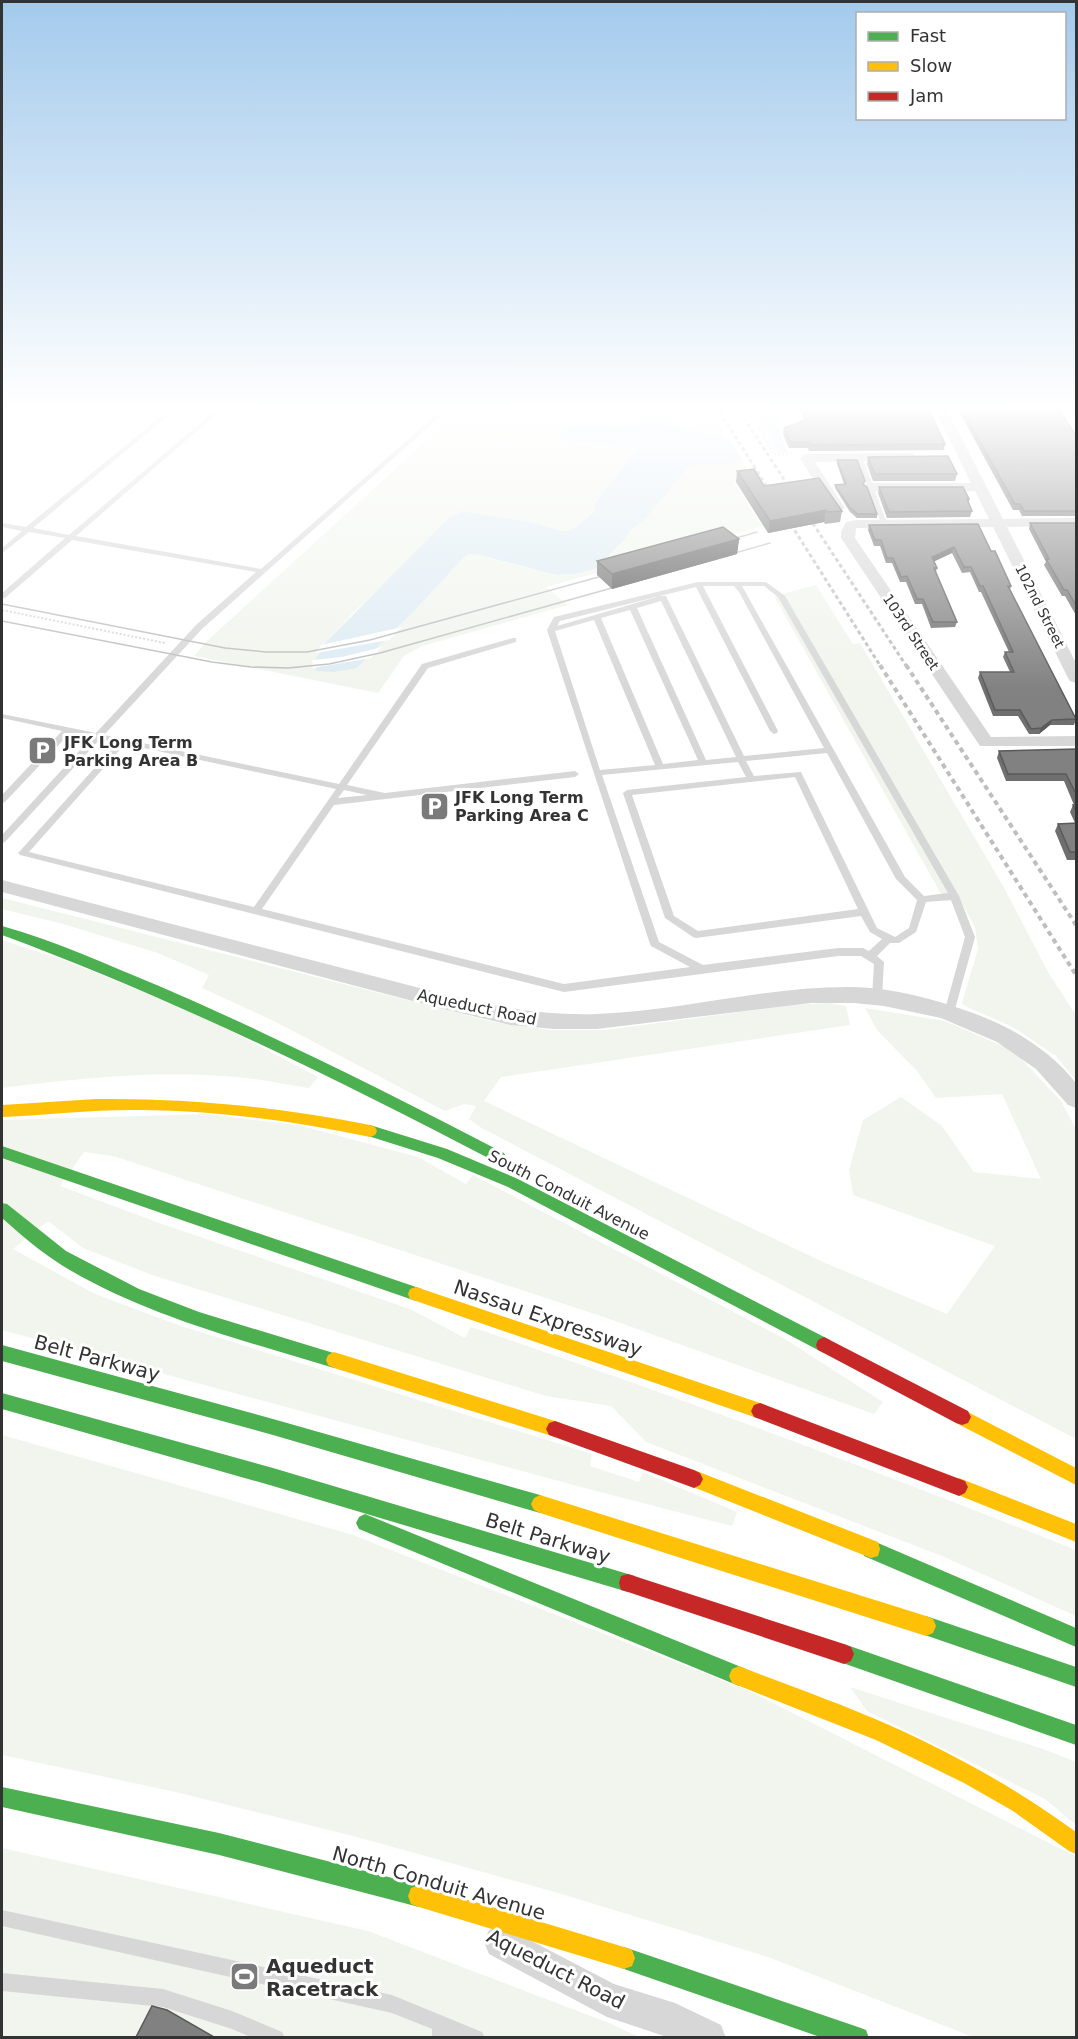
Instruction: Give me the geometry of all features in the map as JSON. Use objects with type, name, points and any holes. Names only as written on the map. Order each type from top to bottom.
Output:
[{"type":"main road","points":[[2,930],[111,969],[208,1010],[379,1094],[511,1163]]},
{"type":"main road","name":"South Conduit Avenue","points":[[2,1111],[98,1103],[174,1102],[252,1108],[356,1127],[426,1148],[496,1175],[565,1209],[1077,1477]]},
{"type":"main road","name":"Nassau Expressway","points":[[2,1152],[740,1404],[1077,1533]]},
{"type":"main road","points":[[2,1209],[27,1231],[83,1270],[147,1300],[232,1329],[492,1408],[636,1458],[838,1536],[1077,1638]]},
{"type":"main road","points":[[632,1229],[736,1299]]},
{"type":"main road","name":"Belt Parkway","points":[[2,1353],[303,1434],[565,1510],[849,1600],[1077,1677]]},
{"type":"main road","name":"Belt Parkway","points":[[2,1401],[208,1458],[591,1571],[909,1676],[1077,1736]]},
{"type":"main road","points":[[208,1458],[661,1646],[882,1732],[1020,1804],[1077,1844]]},
{"type":"main road","name":"North Conduit Avenue","points":[[2,1797],[181,1834],[408,1892],[694,1979],[858,2037]]},
{"type":"street","points":[[833,501],[843,516],[854,524],[1077,522]]},
{"type":"street","name":"102nd Street","points":[[987,501],[1077,678]]},
{"type":"street","name":"103rd Street","points":[[854,524],[847,532],[847,538],[986,742],[1077,741]]},
{"type":"street","name":"Aqueduct Road","points":[[2,886],[239,950],[466,1007],[532,1020],[605,1022],[788,998],[833,995],[877,997],[949,1013],[985,1027],[1028,1050],[1060,1078],[1077,1099]]},
{"type":"street","name":"Aqueduct Road","points":[[408,1892],[607,1999],[675,2021],[708,2037]]},
{"type":"lane","points":[[2,551],[62,501]]},
{"type":"lane","points":[[2,596],[112,501]]},
{"type":"lane","points":[[2,840],[199,627],[341,501]]},
{"type":"lane","points":[[876,501],[884,523]]},
{"type":"lane","points":[[2,525],[261,571]]},
{"type":"lane","points":[[735,583],[742,591],[901,879],[922,899],[954,896]]},
{"type":"lane","points":[[698,584],[774,731]]},
{"type":"lane","points":[[702,969],[655,944],[551,630],[557,619],[698,584],[766,584],[781,596],[954,896],[970,937],[949,1013]]},
{"type":"lane","points":[[551,630],[663,598],[751,779]]},
{"type":"lane","points":[[633,607],[703,762]]},
{"type":"lane","points":[[597,617],[660,767]]},
{"type":"lane","points":[[256,911],[425,666],[513,640]]},
{"type":"lane","points":[[2,716],[385,796]]},
{"type":"lane","points":[[2,800],[69,730]]},
{"type":"lane","points":[[123,741],[23,854],[564,988],[838,952],[863,952],[879,962],[877,997]]},
{"type":"lane","points":[[597,773],[829,750]]},
{"type":"lane","points":[[332,802],[575,774]]},
{"type":"lane","points":[[863,912],[696,935],[670,918],[627,793],[798,774],[873,930],[895,941],[913,930],[922,899]]},
{"type":"lane","points":[[870,956],[889,938]]},
{"type":"lane","points":[[2,1917],[392,2004],[441,2030],[476,2037]]},
{"type":"lane","points":[[2,1982],[163,1998],[256,2034],[276,2037]]},
{"type":"path","points":[[2,610],[165,643]]},
{"type":"shaded area","points":[[360,501],[598,501],[595,505],[597,511],[570,531],[463,511],[355,611],[326,642],[315,660],[357,668],[415,610],[463,557],[469,554],[555,575],[575,574],[595,569],[660,501],[746,501],[762,526],[546,587],[568,605],[422,646],[404,656],[378,693],[194,656],[208,640]]},
{"type":"shaded area","points":[[597,501],[660,501],[595,569],[575,574],[556,575],[469,554],[357,668],[334,672],[316,671],[315,660],[326,642],[450,517],[462,511],[570,531],[596,511],[594,505]]},
{"type":"shaded area","points":[[816,585],[853,644],[860,643],[1002,884],[1048,972],[1076,1015],[1076,1081],[1056,1056],[1013,1027],[962,1003],[978,949],[975,927],[960,900],[945,901],[774,596]]},
{"type":"shaded area","points":[[2,898],[494,1022],[550,1030],[605,1030],[794,1005],[828,1003],[846,1006],[850,1025],[501,1077],[484,1101],[823,1262],[947,1314],[995,1246],[853,1195],[849,1170],[863,1120],[901,1097],[942,1126],[974,1172],[1041,1179],[1002,1094],[936,1098],[917,1071],[877,1030],[865,1008],[945,1021],[1014,1051],[1061,1101],[1076,1129],[1076,1439],[480,1127],[469,1119],[476,1106],[464,1104],[445,1111],[274,1021],[202,988],[209,975],[158,953],[63,924],[2,909]]},
{"type":"shaded area","points":[[2,940],[69,962],[200,1015],[318,1077],[309,1088],[253,1079],[184,1074],[93,1078],[2,1088]]},
{"type":"shaded area","points":[[208,1114],[302,1126],[418,1157],[466,1184],[473,1175],[785,1339],[883,1402],[874,1414],[601,1316],[113,1156],[84,1152],[60,1186],[162,1224],[410,1309],[465,1338],[471,1327],[700,1407],[1076,1550],[1076,1616],[942,1556],[646,1442],[611,1406],[546,1396],[152,1275],[83,1248],[48,1221],[13,1249],[95,1294],[178,1325],[592,1454],[590,1466],[639,1482],[643,1472],[737,1512],[732,1526],[2,1330],[2,1120]]},
{"type":"shaded area","points":[[2,1435],[353,1535],[747,1690],[1073,1855],[1076,1857],[1076,2037],[973,2037],[768,1957],[555,1892],[357,1837],[176,1792],[2,1755]]},
{"type":"shaded area","points":[[850,1687],[1043,1749],[1076,1762],[1076,1825],[1045,1799],[867,1711]]},
{"type":"shaded area","name":"Aqueduct Racetrack","points":[[2,1848],[368,1931],[609,2023],[639,2037],[2,2037]]},
{"type":"pier","points":[[402,627],[389,640],[316,653],[321,645]]},
{"type":"pier","points":[[382,647],[371,658],[313,668],[312,660],[342,657]]},
{"type":"building","points":[[757,501],[835,501],[842,511],[827,512],[826,510],[770,521]]},
{"type":"building","points":[[846,501],[872,501],[877,514],[858,514]]},
{"type":"building","points":[[885,501],[968,501],[972,511],[889,512]]},
{"type":"building","points":[[1013,501],[1077,501],[1077,511],[1024,511],[1020,504],[1015,504]]},
{"type":"building","points":[[1030,523],[1077,523],[1077,607],[1046,559],[1049,559]]},
{"type":"building","points":[[978,524],[991,551],[995,551],[1011,586],[1008,586],[1076,719],[1052,720],[1041,728],[1031,729],[1020,710],[995,710],[980,672],[1014,672],[1005,652],[1013,652],[983,586],[980,586],[971,567],[964,567],[954,547],[932,557],[937,568],[934,568],[957,622],[933,622],[923,599],[917,599],[907,576],[901,577],[893,558],[887,558],[881,540],[875,540],[869,525]]},
{"type":"building","points":[[723,527],[739,539],[612,574],[597,561]]},
{"type":"building","points":[[1077,749],[1077,796],[1066,774],[1008,774],[999,751]]},
{"type":"building","points":[[1077,823],[1077,852],[1070,852],[1058,824]]},
{"type":"building","points":[[152,2006],[167,2010],[214,2037],[136,2037]]},
{"type":"tram line","points":[[722,542],[757,532]]},
{"type":"tram line","points":[[721,557],[770,543]]},
{"type":"tram line","points":[[2,604],[225,648],[266,652],[307,652],[370,640],[613,573]]},
{"type":"tram line","points":[[2,621],[212,662],[251,667],[288,668],[329,664],[380,653],[626,584]]},
{"type":"railway","points":[[776,501],[881,667]]},
{"type":"railway","points":[[798,501],[907,667]]},
{"type":"railway","points":[[880,665],[1076,975]]},
{"type":"railway","points":[[906,665],[1076,925]]},
{"type":"traffic: fast","points":[[2,930],[130,979],[255,1034],[499,1157]]},
{"type":"traffic: fast","points":[[370,1131],[442,1153],[513,1183],[824,1345]]},
{"type":"traffic: fast","points":[[2,1152],[416,1294]]},
{"type":"traffic: fast","points":[[2,1209],[70,1262],[133,1294],[199,1319],[334,1360]]},
{"type":"traffic: fast","points":[[2,1353],[273,1427],[540,1504]]},
{"type":"traffic: fast","points":[[2,1401],[273,1477],[628,1583]]},
{"type":"traffic: fast","points":[[365,1523],[739,1676]]},
{"type":"traffic: fast","points":[[871,1549],[1076,1638]]},
{"type":"traffic: fast","points":[[926,1626],[1076,1677]]},
{"type":"traffic: fast","points":[[844,1654],[1076,1735]]},
{"type":"traffic: fast","points":[[2,1797],[219,1844],[419,1896]]},
{"type":"traffic: fast","points":[[624,1958],[858,2038]]},
{"type":"traffic: slow","points":[[2,1111],[96,1105],[187,1106],[277,1114],[370,1131]]},
{"type":"traffic: slow","points":[[416,1294],[760,1411]]},
{"type":"traffic: slow","points":[[334,1360],[555,1429]]},
{"type":"traffic: slow","points":[[962,1417],[1076,1477]]},
{"type":"traffic: slow","points":[[694,1479],[871,1549]]},
{"type":"traffic: slow","points":[[959,1487],[1076,1533]]},
{"type":"traffic: slow","points":[[540,1504],[926,1626]]},
{"type":"traffic: slow","points":[[739,1676],[882,1732],[971,1776],[1020,1804],[1076,1844]]},
{"type":"traffic: slow","points":[[419,1896],[624,1958]]},
{"type":"traffic: jam","points":[[824,1345],[962,1417]]},
{"type":"traffic: jam","points":[[760,1411],[959,1487]]},
{"type":"traffic: jam","points":[[555,1429],[694,1479]]},
{"type":"traffic: jam","points":[[628,1583],[844,1654]]},
{"type":"place","name":"JFK Long Term Parking Area B","points":[[43,751]]},
{"type":"place","name":"JFK Long Term Parking Area C","points":[[434,806]]},
{"type":"place","name":"Aqueduct Racetrack","points":[[245,1977]]}]
